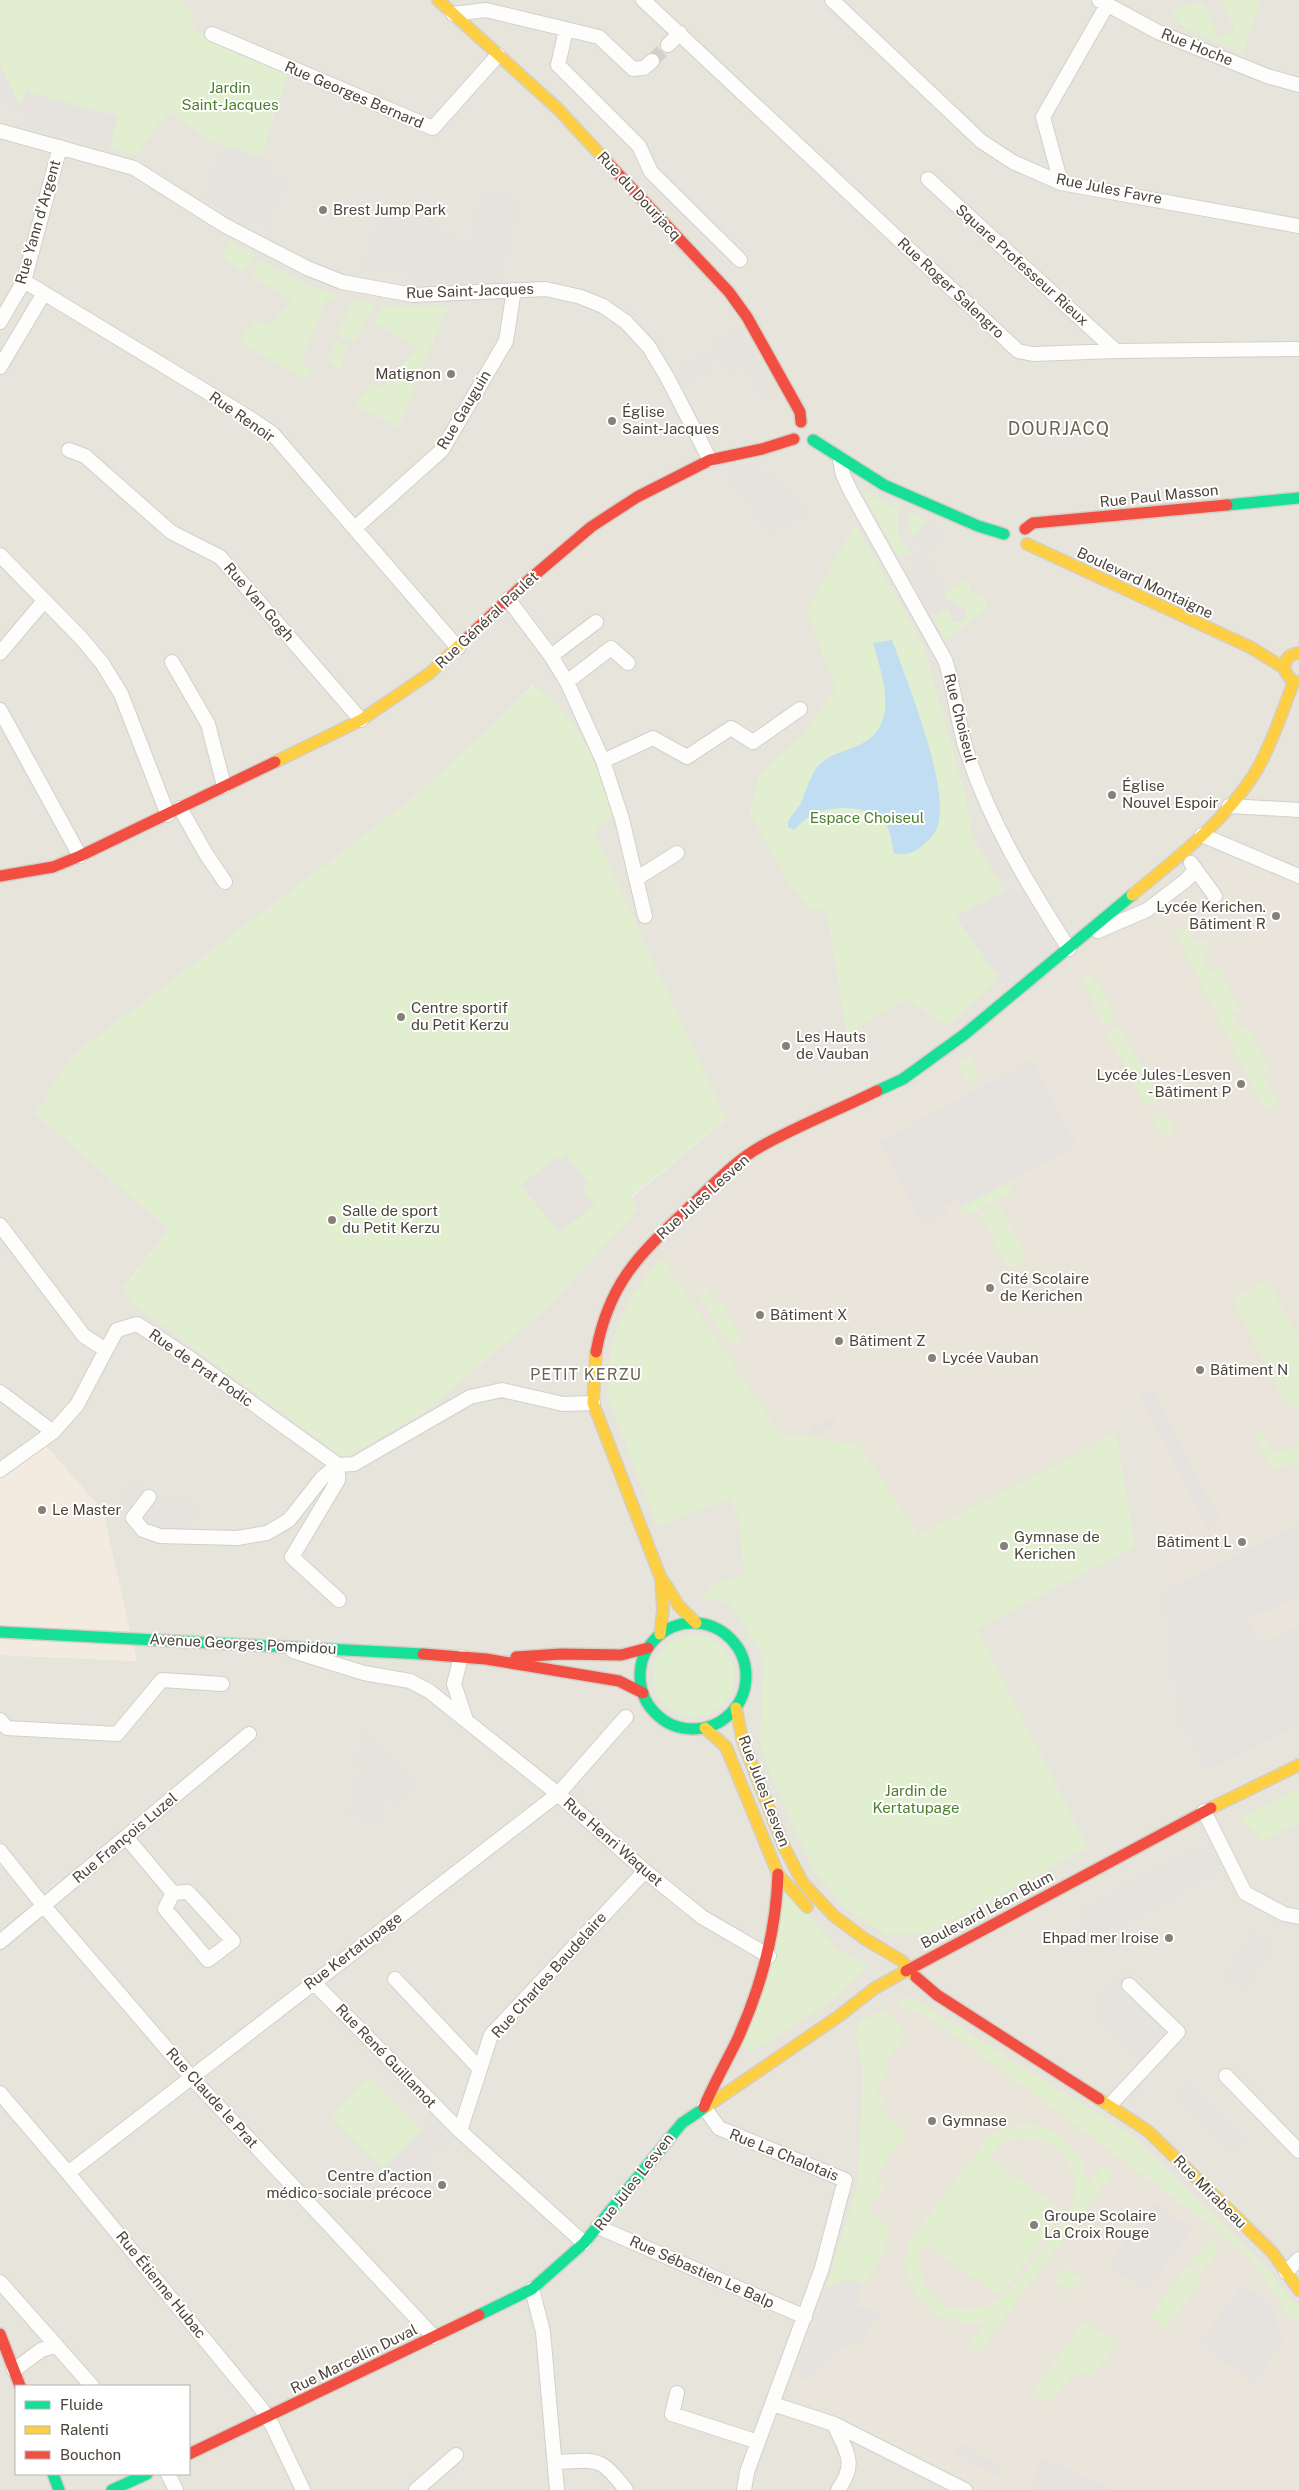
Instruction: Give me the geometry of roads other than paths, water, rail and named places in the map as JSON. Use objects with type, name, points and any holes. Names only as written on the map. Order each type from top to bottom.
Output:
[{"type":"main road","name":"Rue du Dourjacq","points":[[438,0],[558,109],[729,292],[747,317],[800,412],[801,422]]},
{"type":"main road","points":[[801,422],[810,423],[816,431],[813,440],[803,445],[794,439],[792,432],[795,426],[801,422]]},
{"type":"main road","name":"Rue Général Paulet","points":[[0,876],[53,867],[80,856],[362,720],[430,673],[508,599],[591,527],[638,496],[710,460],[762,450],[794,439]]},
{"type":"main road","points":[[813,440],[840,459],[884,485],[978,526],[1028,536],[1027,544],[1016,550]]},
{"type":"main road","name":"Rue Paul Masson","points":[[1012,532],[1033,523],[1299,498]]},
{"type":"main road","name":"Boulevard Montaigne","points":[[1027,544],[1250,647],[1284,668]]},
{"type":"main road","name":"Boulevard Montaigne","points":[[1250,647],[1294,654]]},
{"type":"main road","points":[[1294,654],[1285,661],[1284,668],[1287,676],[1297,681]]},
{"type":"main road","name":"Rue Jules Lesven","points":[[696,1623],[679,1606],[660,1576],[593,1403],[594,1361],[604,1316],[613,1295],[630,1268],[650,1244],[732,1167],[752,1152],[904,1079],[965,1034],[1183,853],[1229,806],[1254,774],[1270,744],[1297,681]]},
{"type":"main road","name":"Rue Jules Lesven","points":[[660,1576],[664,1610],[660,1634]]},
{"type":"main road","points":[[696,1623],[710,1626],[723,1632],[733,1642],[741,1654],[745,1667],[746,1681],[743,1695],[736,1708],[728,1717],[705,1728],[692,1730],[667,1723],[648,1705],[643,1693],[640,1670],[648,1648],[660,1634],[677,1626],[696,1623]]},
{"type":"main road","name":"Avenue Georges Pompidou","points":[[0,1632],[272,1645],[486,1659],[619,1681],[643,1693]]},
{"type":"main road","name":"Avenue Georges Pompidou","points":[[486,1659],[561,1654],[620,1655],[648,1648]]},
{"type":"main road","name":"Rue Jules Lesven","points":[[736,1708],[742,1738],[750,1760],[784,1847],[803,1883],[834,1916],[865,1939],[902,1961],[907,1970]]},
{"type":"main road","name":"Rue Jules Lesven","points":[[705,1728],[726,1748],[778,1874],[804,1904],[832,1928],[856,1945],[907,1970]]},
{"type":"main road","name":"Boulevard Léon Blum","points":[[704,2107],[839,2016],[875,1988],[1204,1812],[1299,1765]]},
{"type":"main road","name":"Rue Jules Lesven","points":[[532,2289],[584,2243],[672,2133],[682,2122],[704,2107],[712,2084],[737,2038],[752,2004],[769,1956],[778,1904],[778,1874]]},
{"type":"main road","name":"Rue Mirabeau","points":[[907,1970],[937,1995],[1148,2130],[1272,2252],[1299,2290]]},
{"type":"main road","name":"Rue Marcellin Duval","points":[[190,2454],[532,2289]]},
{"type":"main road","points":[[0,2334],[19,2385]]},
{"type":"main road","points":[[0,2355],[18,2385]]},
{"type":"main road","points":[[53,2475],[59,2490]]},
{"type":"main road","points":[[112,2490],[145,2475]]},
{"type":"street","name":"Rue Roger Salengro","points":[[643,0],[1018,351],[1033,354],[1299,349]]},
{"type":"street","name":"Rue Jules Favre","points":[[832,0],[981,141],[1014,162],[1061,183],[1299,226]]},
{"type":"street","points":[[1061,183],[1043,117],[1103,3]]},
{"type":"street","name":"Rue Hoche","points":[[1103,3],[1158,32],[1267,76],[1299,85]]},
{"type":"street","points":[[453,14],[486,10],[566,30],[599,36],[633,69],[644,68],[652,61]]},
{"type":"street","name":"Rue du Dourjacq","points":[[566,30],[558,66],[639,146],[651,172],[740,260]]},
{"type":"street","points":[[668,45],[680,33]]},
{"type":"street","name":"Rue Georges Bernard","points":[[212,34],[433,128],[498,54]]},
{"type":"street","name":"Rue Saint-Jacques","points":[[0,131],[134,168],[224,225],[307,268],[342,282],[413,295],[546,289],[581,297],[603,306],[626,322],[648,347],[668,377],[710,460]]},
{"type":"street","name":"Rue Yann d'Argent","points":[[0,322],[24,281],[60,147]]},
{"type":"street","name":"Square Professeur Rieux","points":[[928,179],[1116,351]]},
{"type":"street","name":"Rue Renoir","points":[[24,281],[272,433],[458,648]]},
{"type":"street","name":"Rue Gauguin","points":[[355,528],[442,450],[506,341],[514,290]]},
{"type":"street","name":"Rue Yann d'Argent","points":[[0,367],[44,293]]},
{"type":"street","name":"Rue Van Gogh","points":[[69,450],[86,456],[171,532],[220,557],[362,720]]},
{"type":"street","name":"Rue Choiseul","points":[[840,459],[847,484],[945,660],[954,687],[965,748],[985,800],[1021,871],[1069,949]]},
{"type":"street","points":[[0,555],[102,663],[121,694],[174,811],[225,882]]},
{"type":"street","points":[[508,599],[551,656],[567,682],[603,761],[622,819],[645,916]]},
{"type":"street","points":[[0,653],[44,601]]},
{"type":"street","points":[[551,656],[596,622]]},
{"type":"street","points":[[567,682],[611,648],[628,663]]},
{"type":"street","points":[[172,662],[208,724],[224,786]]},
{"type":"street","points":[[603,761],[653,738],[687,757],[730,728],[753,742],[800,709]]},
{"type":"street","points":[[0,710],[80,856]]},
{"type":"street","points":[[1229,806],[1299,810]]},
{"type":"street","points":[[1202,835],[1299,876]]},
{"type":"street","points":[[636,879],[677,852]]},
{"type":"street","points":[[1183,853],[1215,896]]},
{"type":"street","name":"Rue Jules Lesven","points":[[1081,938],[1147,910],[1185,881],[1196,870]]},
{"type":"street","points":[[0,1225],[84,1336],[106,1350],[77,1406],[54,1432],[0,1470]]},
{"type":"street","name":"Rue de Prat Podic","points":[[106,1350],[117,1330],[137,1324],[188,1356],[338,1465]]},
{"type":"street","points":[[148,1497],[133,1518],[143,1530],[160,1536],[238,1538],[267,1533],[289,1520],[322,1478],[338,1465],[354,1464],[470,1397],[502,1390],[563,1404],[593,1403]]},
{"type":"street","points":[[0,1392],[54,1432]]},
{"type":"street","points":[[338,1465],[338,1480],[292,1558],[339,1600]]},
{"type":"street","name":"Rue Henri Waquet","points":[[272,1645],[364,1673],[410,1681],[430,1691],[558,1794],[645,1871],[702,1918],[769,1956]]},
{"type":"street","points":[[461,1657],[454,1684],[465,1718]]},
{"type":"street","points":[[0,1720],[6,1728],[117,1734],[162,1680],[222,1684]]},
{"type":"street","points":[[430,1691],[443,1689],[454,1684]]},
{"type":"street","name":"Rue Kertatupage","points":[[68,2173],[558,1794],[626,1717]]},
{"type":"street","name":"Rue François Luzel","points":[[0,1942],[249,1734]]},
{"type":"street","points":[[1204,1812],[1245,1893],[1284,1914],[1299,1917]]},
{"type":"street","points":[[126,1837],[173,1893]]},
{"type":"street","name":"Rue Claude le Prat","points":[[0,1851],[43,1905],[191,2077],[434,2337]]},
{"type":"street","name":"Rue Charles Baudelaire","points":[[460,2131],[491,2035],[645,1871]]},
{"type":"street","points":[[188,1892],[232,1941],[208,1960],[165,1909],[173,1893],[188,1892]]},
{"type":"street","points":[[395,1979],[480,2069]]},
{"type":"street","name":"Rue René Guillamot","points":[[313,1982],[460,2131]]},
{"type":"street","points":[[1110,2105],[1178,2032],[1129,1985]]},
{"type":"street","points":[[1226,2076],[1299,2151]]},
{"type":"street","name":"Rue Étienne Hubac","points":[[0,2093],[68,2173],[267,2417],[303,2490]]},
{"type":"street","name":"Rue La Chalotais","points":[[704,2107],[719,2128],[845,2180],[832,2234],[805,2317]]},
{"type":"street","points":[[460,2131],[584,2243]]},
{"type":"street","name":"Rue Sébastien Le Balp","points":[[598,2227],[805,2317]]},
{"type":"street","points":[[1286,2272],[1299,2259]]},
{"type":"street","points":[[0,2282],[91,2385]]},
{"type":"street","points":[[532,2289],[543,2332],[556,2490]]},
{"type":"street","points":[[744,2490],[747,2472],[805,2317]]},
{"type":"street","points":[[14,2370],[42,2350],[55,2346]]},
{"type":"street","points":[[678,2394],[672,2414],[758,2442]]},
{"type":"street","points":[[773,2404],[834,2424],[964,2490]]},
{"type":"street","points":[[834,2424],[850,2460],[848,2475],[838,2490]]},
{"type":"street","points":[[416,2490],[456,2456]]},
{"type":"street","points":[[555,2462],[598,2461],[611,2470],[626,2490]]},
{"type":"street","points":[[168,2475],[176,2490]]},
{"type":"water","points":[[892,640],[933,762],[940,811],[937,828],[931,838],[916,850],[902,854],[894,853],[890,834],[885,823],[879,817],[863,810],[836,808],[827,810],[812,815],[794,830],[788,827],[788,822],[801,803],[811,778],[819,765],[835,754],[863,743],[874,734],[881,723],[885,711],[884,683],[873,643]]},
{"type":"tunnel","points":[[652,61],[668,45]]},
{"type":"place","name":"Brest Jump Park","points":[[323,210]]},
{"type":"place","name":"Matignon","points":[[451,374]]},
{"type":"place","name":"Église Saint-Jacques","points":[[612,421]]},
{"type":"place","name":"Église Nouvel Espoir","points":[[1112,795]]},
{"type":"place","name":"Lycée Kerichen. Bâtiment R","points":[[1276,916]]},
{"type":"place","name":"Centre sportif du Petit Kerzu","points":[[401,1017]]},
{"type":"place","name":"Les Hauts de Vauban","points":[[786,1046]]},
{"type":"place","name":"Lycée Jules-Lesven - Bâtiment P","points":[[1241,1084]]},
{"type":"place","name":"Salle de sport du Petit Kerzu","points":[[332,1220]]},
{"type":"place","name":"Cité Scolaire de Kerichen","points":[[990,1288]]},
{"type":"place","name":"Bâtiment X","points":[[760,1315]]},
{"type":"place","name":"Bâtiment Z","points":[[839,1341]]},
{"type":"place","name":"Lycée Vauban","points":[[932,1358]]},
{"type":"place","name":"Bâtiment N","points":[[1200,1370]]},
{"type":"place","name":"Le Master","points":[[42,1510]]},
{"type":"place","name":"Bâtiment L","points":[[1242,1542]]},
{"type":"place","name":"Gymnase de Kerichen","points":[[1004,1546]]},
{"type":"place","name":"Ehpad mer Iroise","points":[[1169,1938]]},
{"type":"place","name":"Gymnase","points":[[932,2121]]},
{"type":"place","name":"Centre d’action médico-sociale précoce","points":[[442,2185]]},
{"type":"place","name":"Groupe Scolaire La Croix Rouge","points":[[1034,2225]]},
{"type":"district","name":"DOURJACQ","points":[[1059,429]]},
{"type":"district","name":"PETIT KERZU","points":[[586,1374]]},
{"type":"park label","name":"Jardin Saint-Jacques","points":[[230,96]]},
{"type":"park label","name":"Espace Choiseul","points":[[867,818]]},
{"type":"park label","name":"Jardin de Kertatupage","points":[[916,1800]]}]
